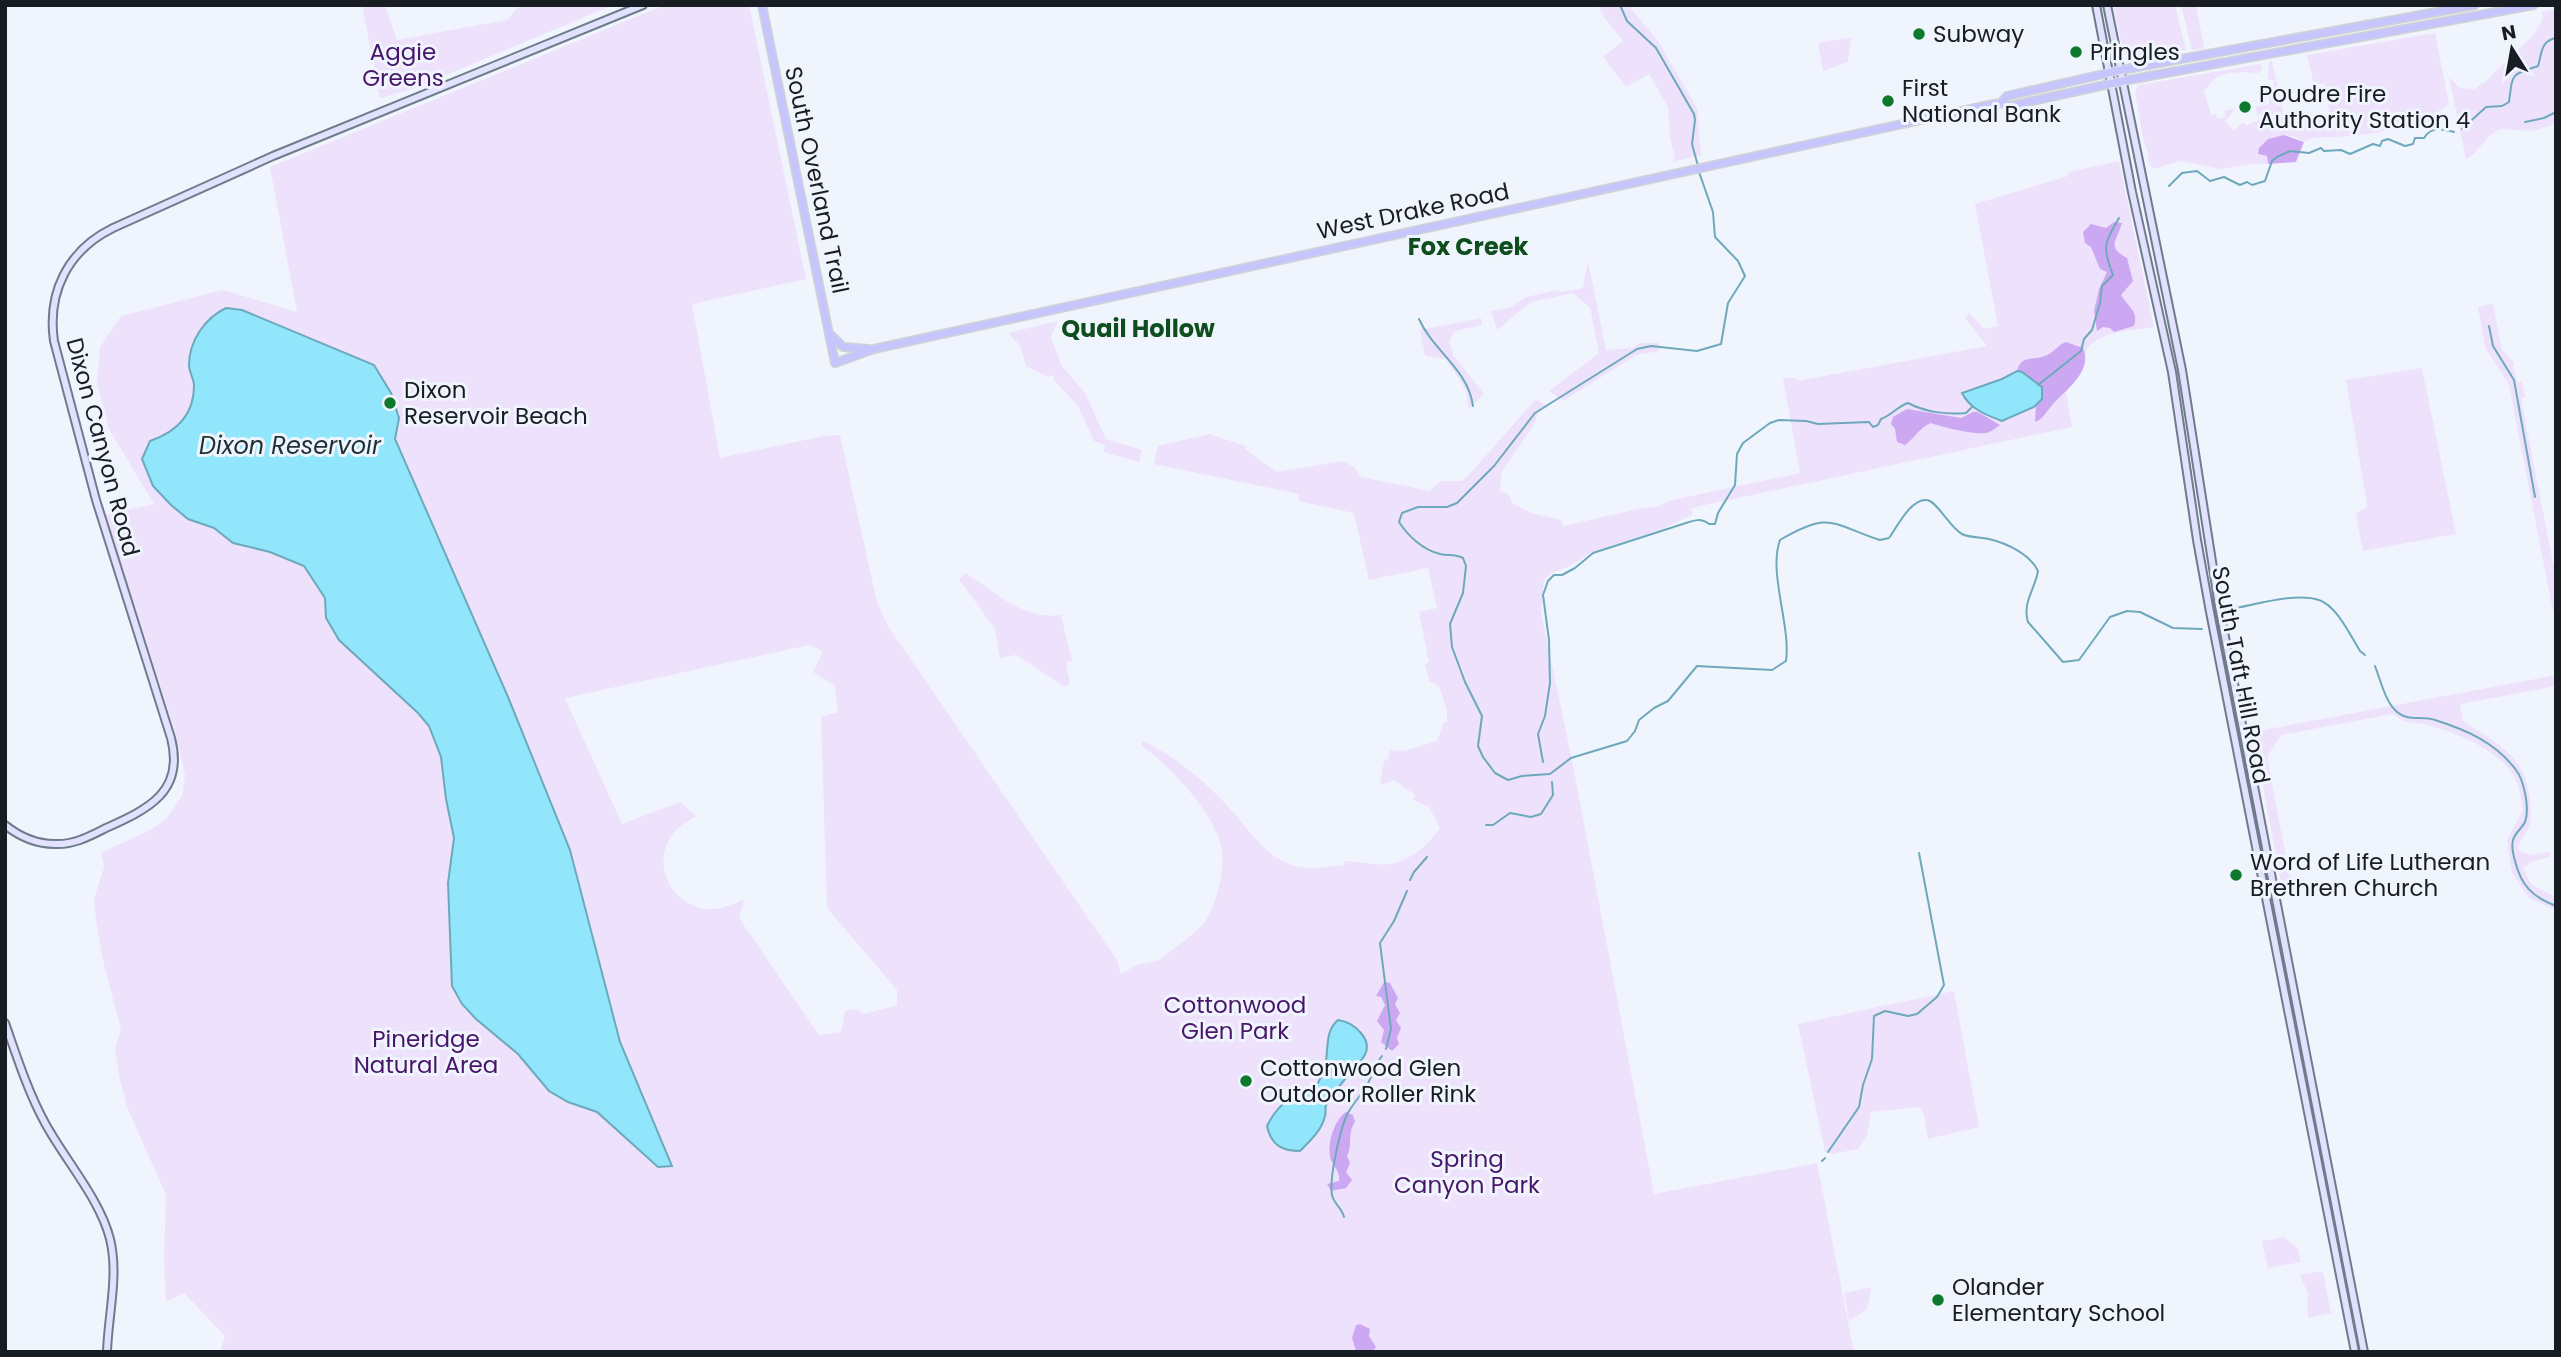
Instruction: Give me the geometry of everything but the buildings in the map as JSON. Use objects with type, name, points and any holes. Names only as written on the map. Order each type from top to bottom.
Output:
[{"type":"main road","name":"Dixon Canyon Road","points":[[5,825],[17,834],[42,843],[69,844],[135,815],[155,802],[168,785],[174,767],[172,738],[96,500],[54,341],[53,306],[58,286],[73,259],[85,245],[101,234],[223,178],[643,5]]},
{"type":"main road","name":"South Overland Trail","points":[[762,5],[835,363]]},
{"type":"main road","name":"South Taft Hill Road","points":[[2096,5],[2110,83],[2172,372],[2210,612],[2355,1352]]},
{"type":"main road","name":"South Taft Hill Road","points":[[2107,5],[2182,370],[2219,606],[2364,1352]]},
{"type":"main road","name":"West Drake Road","points":[[2001,103],[2007,96],[2108,73],[2475,5]]},
{"type":"main road","name":"West Drake Road","points":[[835,363],[874,349],[2001,103],[2010,106],[2110,83],[2534,5]]},
{"type":"main road","points":[[828,329],[834,340],[843,347],[874,349]]},
{"type":"main road","points":[[5,1023],[44,1123],[101,1214],[109,1236],[113,1264],[107,1352]]},
{"type":"green space","name":"Aggie Greens","points":[[362,5],[385,5],[397,40],[507,20],[520,5],[613,5],[413,89],[380,98]]},
{"type":"green space","name":"Pineridge Natural Area","points":[[665,5],[749,5],[806,279],[692,304],[720,458],[840,435],[877,602],[888,626],[1117,960],[1121,974],[1136,965],[1161,960],[1201,926],[1215,900],[1222,867],[1222,851],[1218,837],[1202,807],[1178,778],[1141,745],[1143,741],[1176,760],[1196,776],[1224,802],[1259,843],[1280,860],[1292,865],[1315,868],[1344,865],[1344,861],[1390,864],[1418,851],[1440,828],[1429,807],[1413,800],[1415,795],[1394,780],[1380,785],[1384,761],[1388,760],[1390,750],[1404,751],[1437,741],[1444,722],[1447,722],[1447,710],[1439,686],[1429,681],[1425,664],[1429,662],[1419,612],[1437,608],[1428,568],[1369,580],[1354,513],[1298,501],[1299,494],[1154,464],[1158,446],[1209,434],[1246,446],[1245,449],[1277,472],[1344,461],[1355,468],[1361,477],[1429,491],[1441,481],[1461,481],[1467,477],[1536,399],[1548,407],[1539,412],[1533,426],[1502,471],[1500,490],[1509,495],[1512,503],[1531,513],[1561,520],[1563,526],[1800,473],[1783,378],[1796,378],[1797,381],[1987,346],[1965,318],[1969,313],[1984,329],[1998,326],[1975,204],[2068,176],[2068,172],[2119,161],[2154,327],[2115,333],[2090,346],[2066,393],[2072,427],[1691,508],[1692,515],[1662,529],[1592,552],[1568,567],[1553,572],[1544,580],[1541,612],[1572,760],[1654,1194],[1817,1163],[1854,1352],[220,1352],[225,1336],[184,1293],[166,1302],[166,1195],[127,1107],[120,1080],[115,1048],[121,1030],[96,921],[94,899],[104,867],[101,853],[154,828],[167,818],[182,796],[185,775],[175,731],[105,515],[154,504],[109,429],[97,383],[100,347],[121,316],[223,290],[297,312],[270,167]],"holes":[[[809,645],[823,651],[813,672],[835,686],[838,712],[821,717],[827,908],[897,990],[897,1005],[864,1014],[855,1009],[845,1011],[841,1032],[819,1035],[739,918],[744,899],[721,908],[703,909],[686,902],[669,884],[663,862],[665,850],[678,828],[696,816],[680,802],[622,824],[565,698]]]},
{"type":"green space","points":[[1598,5],[1628,5],[1658,41],[1697,108],[1701,155],[1672,162],[1675,157],[1670,139],[1668,107],[1649,74],[1626,87],[1603,57],[1623,41]]},
{"type":"green space","points":[[2113,5],[2175,5],[2186,50],[2127,59]]},
{"type":"green space","points":[[2181,5],[2196,5],[2204,48],[2192,50]]},
{"type":"green space","points":[[2556,9],[2556,124],[2531,131],[2501,129],[2490,135],[2474,154],[2466,159],[2449,77],[2460,88],[2475,89],[2483,84],[2534,34],[2543,19],[2542,12]]},
{"type":"green space","points":[[2435,33],[2449,104],[2424,119],[2380,132],[2315,138],[2304,142],[2290,136],[2278,137],[2258,154],[2267,156],[2268,164],[2221,169],[2180,161],[2153,169],[2147,160],[2149,155],[2143,139],[2135,92],[2139,85],[2261,64],[2262,70],[2259,73],[2237,72],[2223,75],[2204,90],[2211,115],[2216,114],[2217,119],[2226,117],[2224,111],[2236,108],[2225,121],[2234,131],[2243,122],[2246,125],[2263,119],[2257,114],[2255,107],[2269,104],[2269,98],[2274,98],[2274,80],[2268,80],[2269,62],[2272,61],[2286,125],[2330,117],[2325,83],[2314,85],[2307,55]]},
{"type":"green space","points":[[1851,38],[1848,62],[1823,71],[1818,43]]},
{"type":"green space","points":[[1588,261],[1606,350],[1633,348],[1639,343],[1659,343],[1660,351],[1636,355],[1563,401],[1549,391],[1599,353],[1590,308],[1573,293],[1531,302],[1497,330],[1491,311],[1511,307],[1526,297],[1583,288]]},
{"type":"green space","points":[[2493,304],[2502,350],[2515,364],[2517,382],[2522,382],[2525,397],[2521,399],[2556,578],[2556,627],[2509,385],[2485,347],[2478,307]]},
{"type":"green space","points":[[1481,318],[1482,325],[1455,331],[1449,341],[1454,356],[1484,394],[1469,409],[1466,390],[1446,359],[1425,356],[1420,330]]},
{"type":"green space","points":[[1058,321],[1051,337],[1061,365],[1085,393],[1106,439],[1142,450],[1139,462],[1103,452],[1105,445],[1094,441],[1078,406],[1054,380],[1055,377],[1048,377],[1026,366],[1021,347],[1008,333]]},
{"type":"green space","points":[[2422,368],[2456,534],[2363,551],[2356,514],[2367,507],[2367,504],[2346,380]]},
{"type":"green space","points":[[966,573],[1022,609],[1047,616],[1061,615],[1072,661],[1066,663],[1070,683],[1065,687],[1016,655],[1000,658],[995,629],[959,579]]},
{"type":"green space","points":[[2556,675],[2556,686],[2460,704],[2463,721],[2504,749],[2525,777],[2531,819],[2518,848],[2530,855],[2550,852],[2550,857],[2533,861],[2523,868],[2531,884],[2556,897],[2556,910],[2529,898],[2512,873],[2507,840],[2523,810],[2518,786],[2502,761],[2463,737],[2435,727],[2405,721],[2393,714],[2281,735],[2267,757],[2292,888],[2282,889],[2253,732]]},
{"type":"green space","points":[[1954,991],[1979,1127],[1928,1139],[1924,1115],[1919,1107],[1871,1112],[1867,1136],[1858,1149],[1832,1154],[1825,1152],[1798,1024]]},
{"type":"green space","points":[[2283,1237],[2298,1248],[2301,1262],[2268,1268],[2262,1241]]},
{"type":"green space","points":[[2323,1271],[2331,1313],[2308,1318],[2309,1296],[2300,1275]]},
{"type":"green space","points":[[1872,1287],[1867,1309],[1849,1321],[1844,1293]]},
{"type":"shaded area","points":[[2284,135],[2304,142],[2296,162],[2268,164],[2267,156],[2258,154],[2259,148],[2268,139]]},
{"type":"shaded area","points":[[2114,222],[2122,223],[2115,247],[2127,258],[2133,281],[2121,295],[2134,313],[2135,321],[2134,326],[2114,332],[2103,327],[2097,331],[2094,311],[2099,289],[2107,272],[2100,269],[2091,247],[2085,243],[2083,232],[2091,224],[2106,228]]},
{"type":"shaded area","points":[[2066,342],[2083,348],[2085,364],[2082,372],[2043,417],[2035,422],[2036,405],[2042,399],[2022,372],[2017,371],[2019,365],[2025,360],[2049,354]]},
{"type":"shaded area","points":[[1907,409],[1961,418],[1978,412],[2000,425],[1990,432],[1981,433],[1931,423],[1905,445],[1897,442],[1895,429],[1891,424],[1893,417]]},
{"type":"shaded area","points":[[1384,982],[1390,983],[1398,998],[1395,1004],[1400,1013],[1396,1020],[1401,1028],[1397,1038],[1399,1044],[1392,1051],[1381,1042],[1384,1030],[1377,1021],[1385,1005],[1381,997],[1376,996]]},
{"type":"shaded area","points":[[1346,1112],[1353,1115],[1355,1122],[1347,1156],[1350,1163],[1346,1172],[1352,1180],[1346,1188],[1331,1191],[1327,1184],[1339,1181],[1339,1178],[1331,1160],[1330,1141],[1338,1121]]},
{"type":"shaded area","points":[[1356,1325],[1370,1329],[1369,1336],[1376,1347],[1372,1352],[1356,1351],[1352,1338]]},
{"type":"water","name":"Dixon Reservoir","points":[[226,308],[242,310],[374,365],[391,393],[399,418],[395,439],[508,697],[570,850],[620,1042],[672,1166],[658,1167],[597,1112],[568,1102],[549,1091],[518,1054],[462,1004],[452,986],[448,883],[454,838],[441,757],[429,726],[339,640],[326,618],[325,598],[304,566],[270,552],[233,543],[214,528],[188,519],[153,486],[142,459],[150,441],[168,433],[187,414],[194,386],[189,365],[192,347],[205,324]]},
{"type":"water","points":[[2017,371],[2042,387],[2042,399],[2034,407],[2002,421],[1974,407],[1962,393],[2002,379]]},
{"type":"water","points":[[1338,1020],[1350,1024],[1361,1033],[1367,1045],[1364,1056],[1327,1103],[1323,1121],[1312,1139],[1300,1151],[1278,1146],[1271,1138],[1267,1126],[1284,1103],[1309,1091],[1321,1078],[1331,1030]]},
{"type":"waterway","points":[[1620,5],[1627,21],[1656,48],[1694,114],[1692,144],[1698,166]]},
{"type":"waterway","points":[[2462,129],[2486,107],[2502,106],[2509,102],[2514,76],[2538,66],[2544,45],[2556,38]]},
{"type":"waterway","points":[[2525,122],[2556,112]]},
{"type":"waterway","points":[[2169,186],[2182,173],[2197,171],[2210,181],[2224,177],[2240,185],[2247,182],[2252,185],[2265,181],[2272,161],[2290,151],[2309,153],[2321,148],[2324,151],[2341,150],[2350,154],[2373,144],[2380,146],[2382,141],[2388,139],[2405,146],[2413,144],[2415,138],[2424,138],[2434,130],[2454,132]]},
{"type":"waterway","points":[[1699,172],[1713,212],[1715,237],[1738,261],[1745,276],[1728,303],[1721,344],[1697,351],[1651,346],[1637,349],[1535,413],[1494,466],[1457,503],[1447,507],[1418,507],[1402,513],[1399,522],[1417,542],[1434,552],[1463,558],[1466,566],[1463,593],[1450,624],[1452,647],[1482,716],[1478,746],[1495,773],[1508,780],[1550,774],[1571,758],[1627,741],[1639,720],[1668,701],[1697,666],[1772,670],[1786,661],[1787,647],[1777,568],[1780,540],[1810,525],[1821,523],[1840,525],[1880,540],[1889,538],[1910,508],[1921,501],[1931,502],[1962,534],[2003,543],[2029,559],[2038,571],[2028,602],[2028,622],[2063,662],[2079,660],[2110,617],[2127,611],[2140,612],[2173,628],[2202,629]]},
{"type":"waterway","points":[[2038,385],[2081,351],[2084,339],[2092,330],[2102,286],[2113,275],[2106,246],[2119,218]]},
{"type":"waterway","points":[[1419,319],[1464,381],[1473,406]]},
{"type":"waterway","points":[[2489,326],[2493,346],[2514,380],[2535,497]]},
{"type":"waterway","points":[[1543,762],[1538,734],[1545,716],[1550,683],[1549,640],[1543,595],[1548,581],[1554,575],[1562,575],[1575,568],[1593,553],[1695,520],[1715,524],[1718,513],[1735,485],[1737,454],[1743,443],[1770,423],[1779,420],[1818,424],[1869,422],[1873,427],[1908,403],[1944,413],[1966,413],[1972,407]]},
{"type":"waterway","points":[[2231,609],[2287,598],[2319,600],[2332,608],[2365,655]]},
{"type":"waterway","points":[[2375,666],[2388,701],[2400,714],[2410,718],[2435,720],[2469,733],[2499,752],[2516,770],[2524,787],[2527,810],[2525,822],[2513,840],[2515,861],[2529,889],[2540,899],[2556,906]]},
{"type":"waterway","points":[[1486,825],[1493,825],[1510,813],[1531,817],[1541,814],[1553,795],[1552,782]]},
{"type":"waterway","points":[[1828,1152],[1859,1107],[1872,1059],[1874,1016],[1885,1011],[1908,1016],[1917,1014],[1937,997],[1944,985],[1919,853]]},
{"type":"waterway","points":[[1410,880],[1427,857]]},
{"type":"waterway","points":[[1386,1049],[1391,1029],[1380,943],[1394,921],[1407,891]]},
{"type":"waterway","points":[[1344,1217],[1334,1201],[1332,1191],[1338,1145],[1348,1113],[1382,1056]]},
{"type":"waterway","points":[[1822,1161],[1825,1158]]},
{"type":"place","name":"Subway","points":[[1919,34]]},
{"type":"place","name":"Pringles","points":[[2076,52]]},
{"type":"place","name":"First National Bank","points":[[1888,101]]},
{"type":"place","name":"Poudre Fire Authority Station 4","points":[[2245,107]]},
{"type":"place","name":"Dixon Reservoir Beach","points":[[390,403]]},
{"type":"place","name":"Word of Life Lutheran Brethren Church","points":[[2236,875]]},
{"type":"place","name":"Cottonwood Glen Outdoor Roller Rink","points":[[1246,1081]]},
{"type":"place","name":"Olander Elementary School","points":[[1938,1300]]},
{"type":"district","name":"Fox Creek","points":[[1468,247]]},
{"type":"district","name":"Quail Hollow","points":[[1138,329]]},
{"type":"park label","name":"Cottonwood Glen Park","points":[[1235,1018]]},
{"type":"park label","name":"Spring Canyon Park","points":[[1467,1172]]}]
